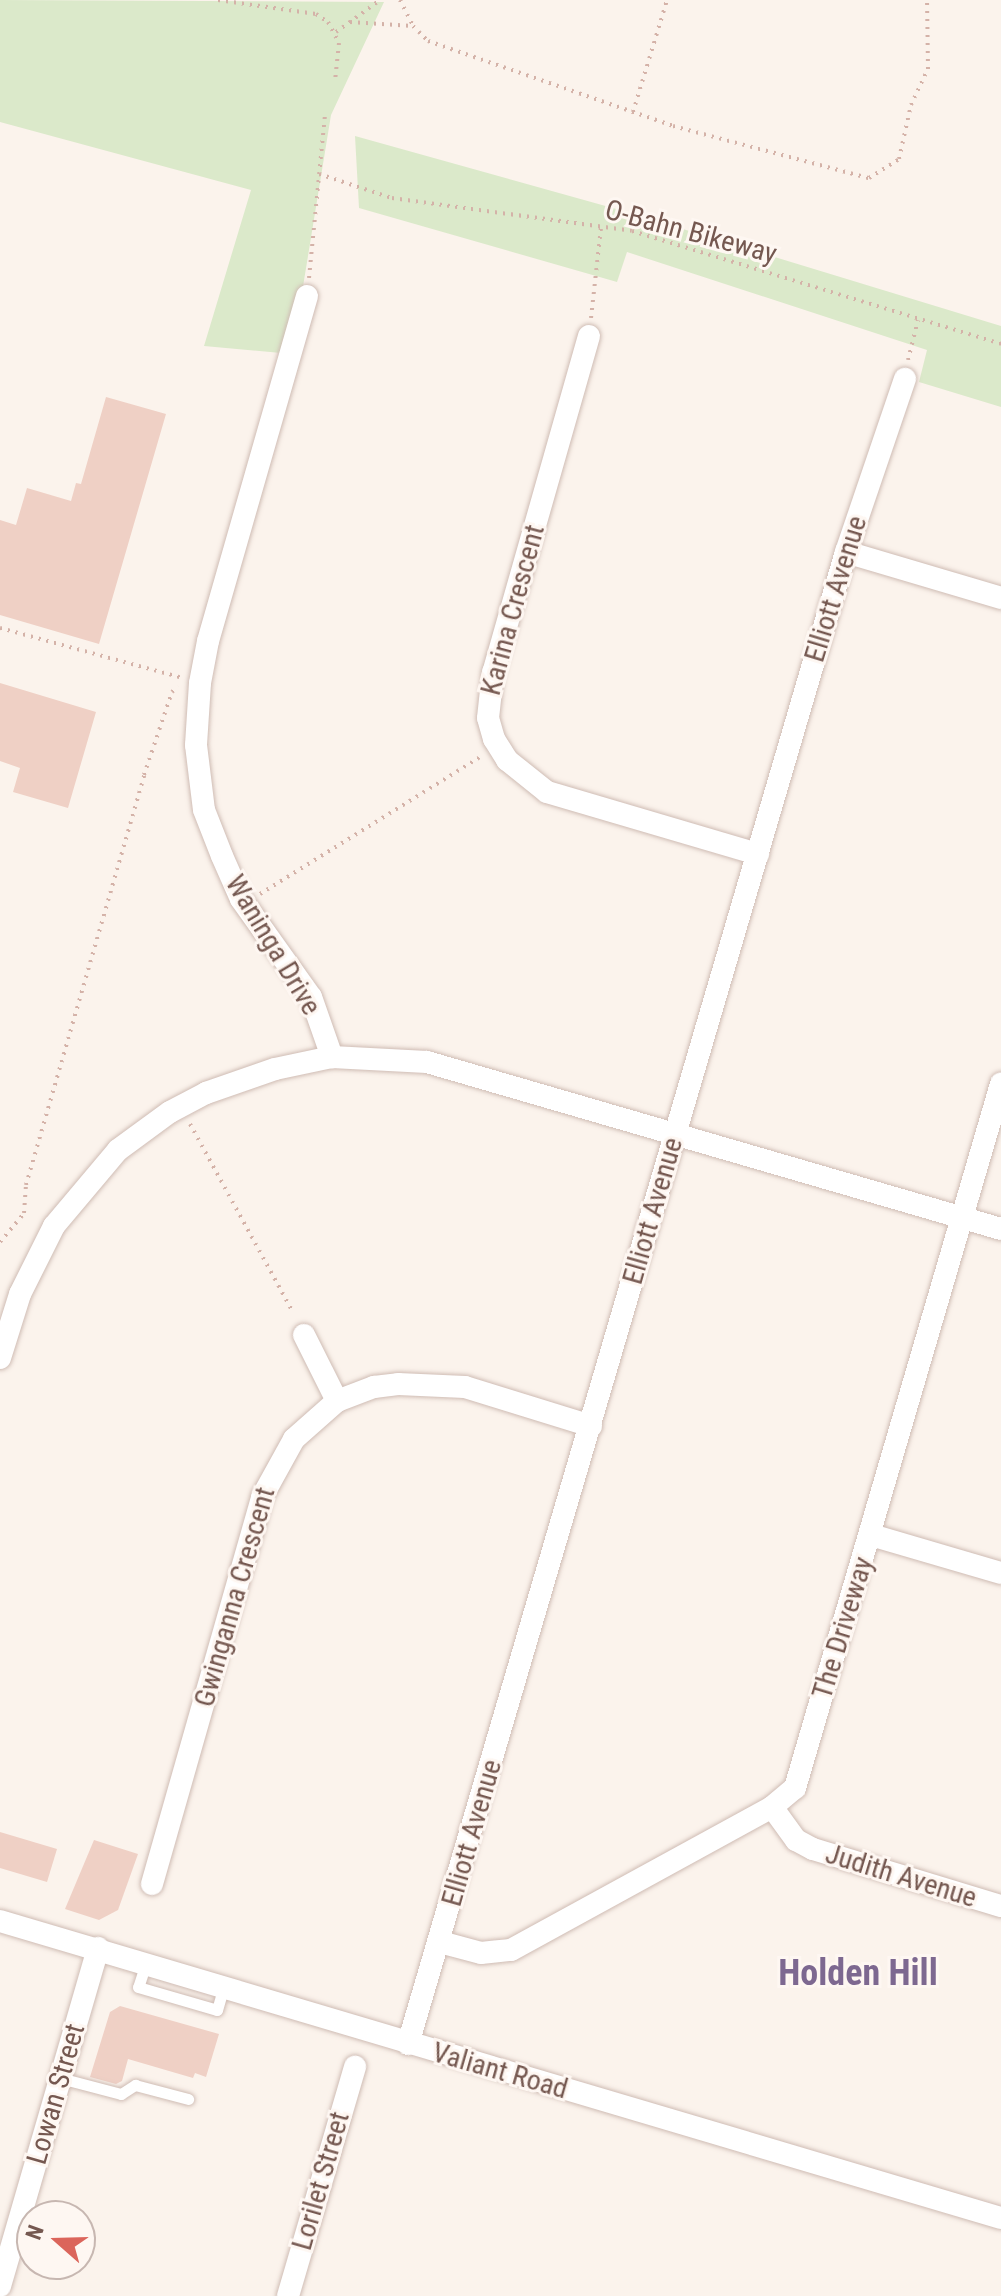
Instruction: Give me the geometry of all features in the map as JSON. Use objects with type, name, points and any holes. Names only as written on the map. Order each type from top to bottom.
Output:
[{"type":"street","name":"Waninga Drive","points":[[307,296],[200,683],[196,745],[204,810],[244,903],[311,997],[332,1057]]},
{"type":"street","name":"Karina Crescent","points":[[589,336],[493,672],[488,718],[507,760],[547,792],[758,854]]},
{"type":"street","name":"Elliott Avenue","points":[[408,2044],[846,552],[905,379]]},
{"type":"street","points":[[846,552],[1001,598]]},
{"type":"street","points":[[0,1358],[20,1294],[54,1226],[118,1150],[170,1112],[206,1093],[263,1072],[332,1057],[427,1062],[1001,1229]]},
{"type":"street","name":"The Driveway","points":[[440,1942],[481,1953],[511,1950],[772,1807],[795,1788],[1001,1084]]},
{"type":"street","points":[[304,1335],[337,1401]]},
{"type":"street","name":"Gwinganna Crescent","points":[[152,1884],[262,1497],[294,1439],[337,1401],[374,1387],[433,1384],[504,1397],[591,1426]]},
{"type":"street","points":[[871,1535],[1001,1573]]},
{"type":"street","name":"Judith Avenue","points":[[772,1807],[796,1840],[813,1849],[1001,1906]]},
{"type":"street","name":"Valiant Road","points":[[0,1921],[1001,2218]]},
{"type":"street","name":"Lowan Street","points":[[0,2286],[98,1948]]},
{"type":"street","name":"Lorilet Street","points":[[288,2296],[355,2067]]},
{"type":"lane","points":[[60,2078],[121,2094],[135,2085],[188,2099]]},
{"type":"path","points":[[218,0],[316,14],[336,32],[339,55],[335,81]]},
{"type":"path","points":[[336,32],[380,0]]},
{"type":"path","points":[[400,0],[413,26],[428,41],[632,113],[869,178],[899,159],[911,105],[928,69],[927,0]]},
{"type":"path","points":[[632,113],[667,0]]},
{"type":"path","points":[[350,22],[413,26]]},
{"type":"path","points":[[307,296],[325,116]]},
{"type":"path","name":"O-Bahn Bikeway","points":[[319,174],[392,198],[632,231],[1001,344]]},
{"type":"path","points":[[589,336],[601,227]]},
{"type":"path","points":[[905,379],[918,320]]},
{"type":"path","points":[[0,628],[186,679],[172,692],[144,775],[26,1185],[24,1213],[0,1242]]},
{"type":"path","points":[[244,903],[499,746]]},
{"type":"path","points":[[189,1122],[292,1310]]},
{"type":"green space","points":[[0,0],[384,2],[331,115],[292,354],[204,346],[251,190],[0,122]]},
{"type":"green space","points":[[355,136],[627,212],[1001,326],[1001,407],[919,382],[927,350],[627,252],[617,282],[359,208]]},
{"type":"building","points":[[106,397],[166,414],[99,644],[0,615],[0,520],[16,525],[27,488],[71,501],[76,483],[81,484]]},
{"type":"building","points":[[0,683],[96,712],[68,808],[13,792],[20,768],[0,761]]},
{"type":"building","points":[[0,1832],[57,1849],[47,1882],[0,1868]]},
{"type":"building","points":[[94,1840],[138,1854],[118,1910],[99,1920],[65,1909]]},
{"type":"building","points":[[120,2006],[219,2034],[206,2077],[195,2073],[193,2078],[128,2059],[122,2081],[116,2084],[90,2077],[110,2012]]},
{"type":"district","name":"Holden Hill","points":[[858,1974]]}]
